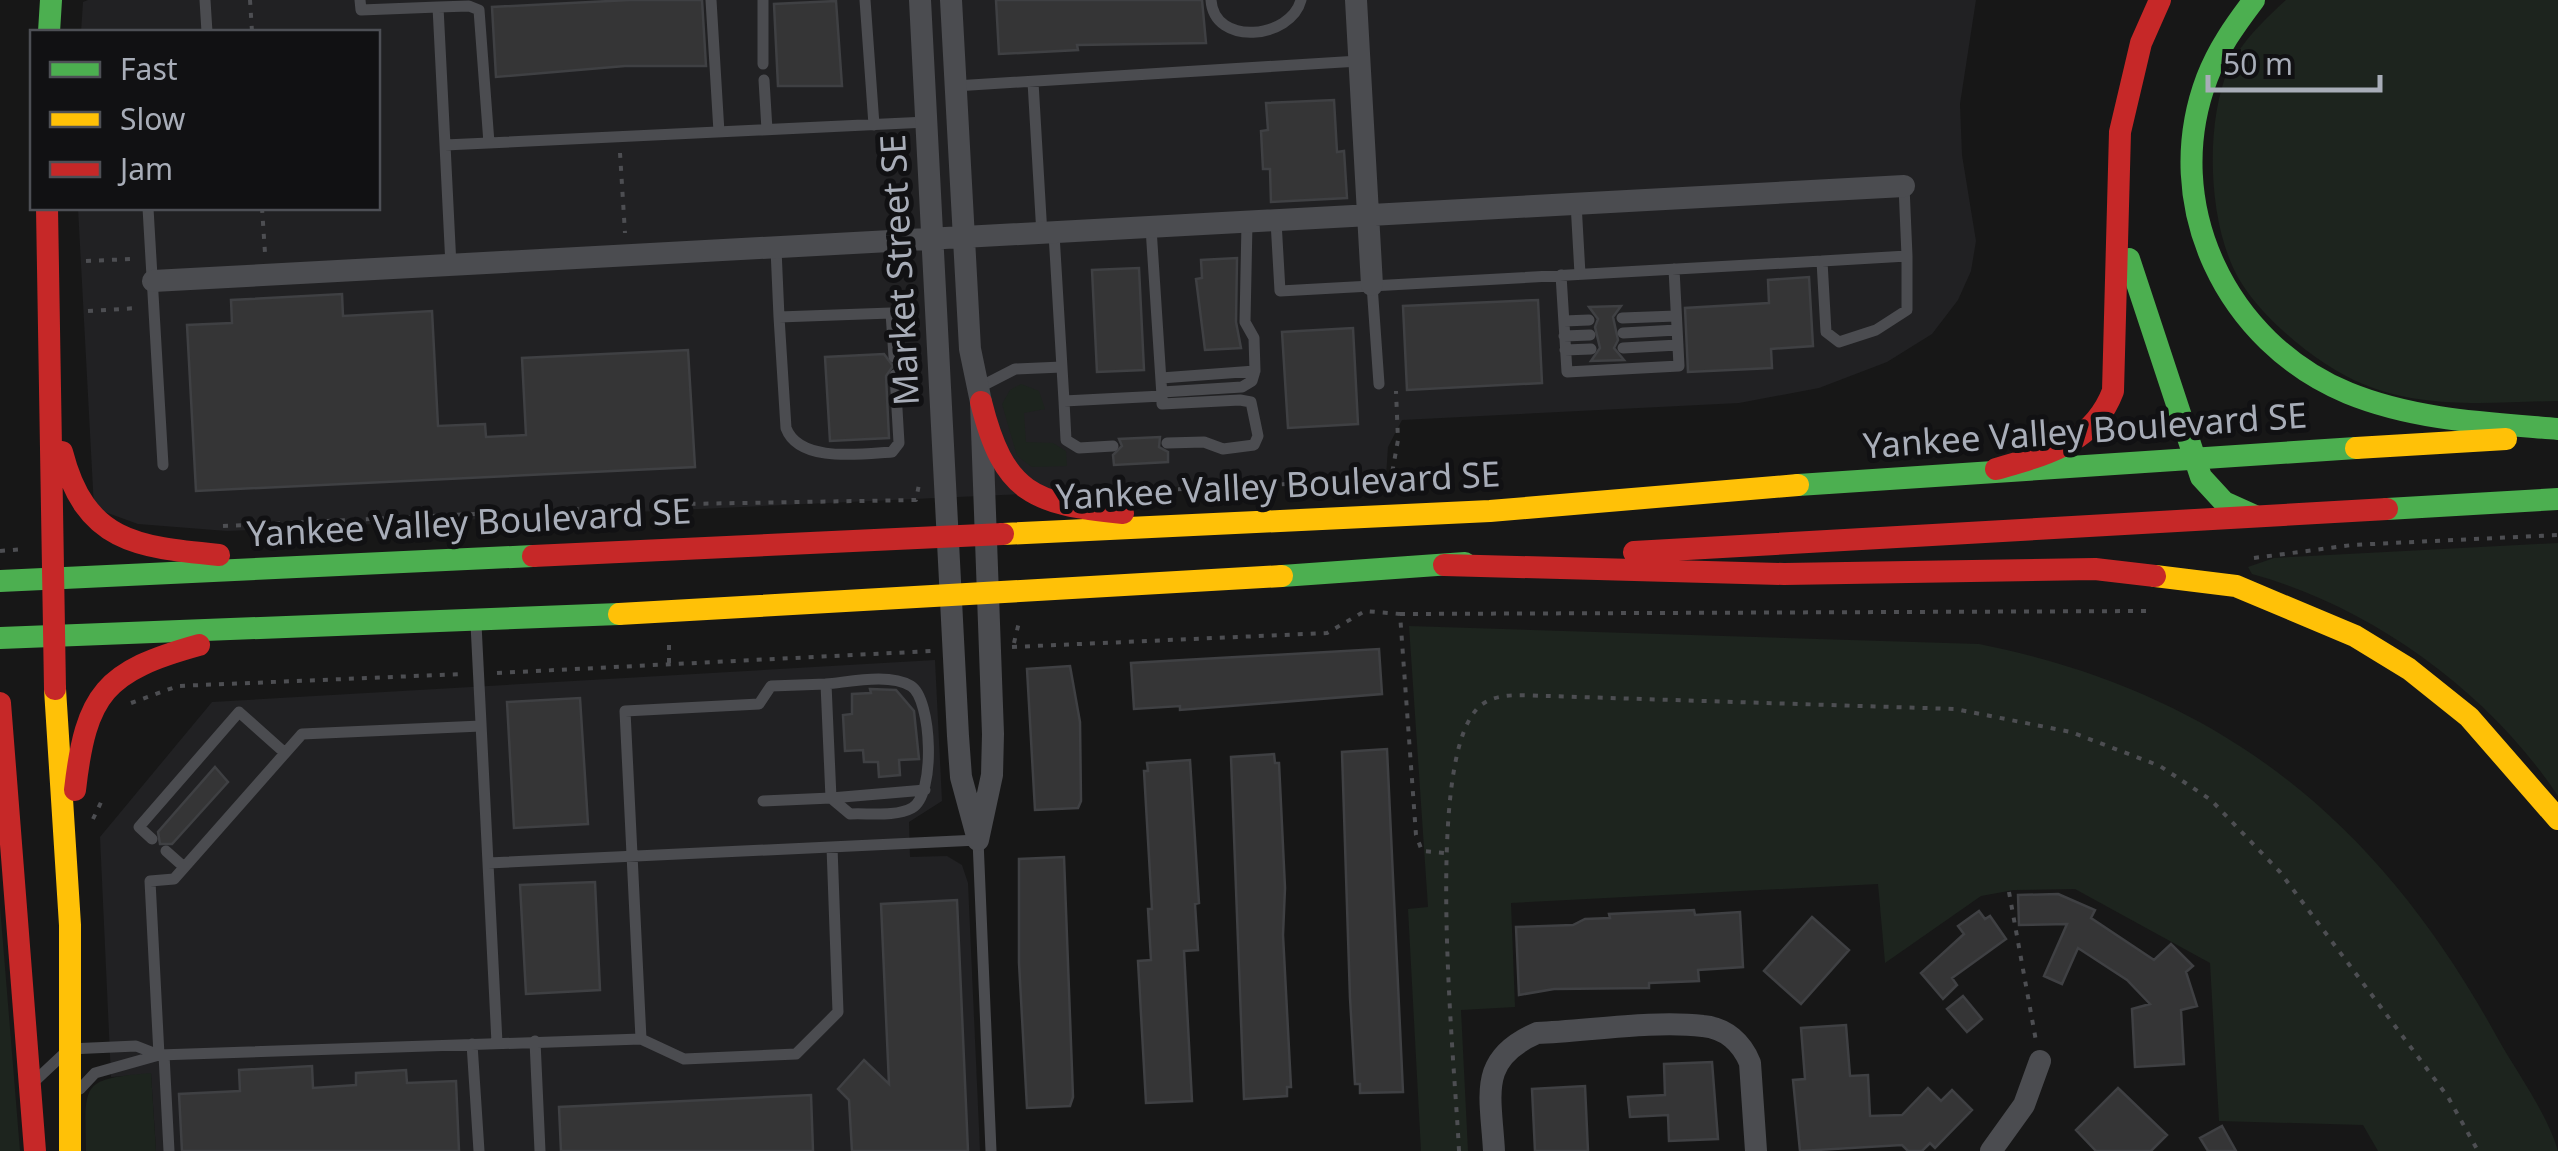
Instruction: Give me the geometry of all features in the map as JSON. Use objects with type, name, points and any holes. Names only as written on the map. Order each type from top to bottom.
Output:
[{"type":"main road","points":[[1996,469],[2078,442],[2104,417],[2116,382],[2115,140],[2124,86],[2142,34],[2160,0]]},
{"type":"main road","points":[[2254,0],[2232,27],[2210,66],[2196,108],[2192,142],[2197,218],[2222,284],[2246,321],[2273,349],[2314,376],[2384,406],[2558,428]]},
{"type":"main road","points":[[49,30],[56,3]]},
{"type":"main road","points":[[46,210],[50,578],[67,870],[70,1151]]},
{"type":"main road","points":[[2118,226],[2193,458],[2212,494],[2230,508],[2255,516]]},
{"type":"main road","points":[[47,364],[67,484],[78,507],[98,526],[135,542],[188,552],[323,566]]},
{"type":"main road","points":[[980,395],[989,439],[1004,474],[1038,498],[1065,507],[1236,525]]},
{"type":"main road","name":"Yankee Valley Boulevard SE","points":[[0,580],[1490,511],[1996,469],[2558,436]]},
{"type":"main road","points":[[0,638],[254,631],[988,594],[2558,500]]},
{"type":"main road","points":[[1444,565],[1784,574],[2095,569],[2236,586],[2308,614],[2409,669],[2469,717],[2558,818]]},
{"type":"main road","points":[[67,870],[76,780],[86,728],[100,688],[118,670],[142,660],[254,631]]},
{"type":"main road","points":[[0,703],[35,1151]]},
{"type":"street","name":"Market Street SE","points":[[920,0],[961,777],[978,840]]},
{"type":"street","name":"Market Street SE","points":[[951,0],[962,240],[980,395],[988,594],[992,775],[978,840]]},
{"type":"street","points":[[1356,0],[1372,285]]},
{"type":"street","points":[[153,281],[932,242],[1904,186]]},
{"type":"street","points":[[1494,1151],[1491,1085],[1495,1066],[1503,1051],[1521,1040],[1537,1033],[1704,1026],[1734,1038],[1745,1050],[1750,1063],[1756,1151]]},
{"type":"street","points":[[1990,1151],[2024,1105],[2040,1061]]},
{"type":"lane","points":[[205,0],[207,30]]},
{"type":"lane","points":[[360,0],[361,10],[469,6],[479,10],[488,143]]},
{"type":"lane","points":[[711,0],[719,132]]},
{"type":"lane","points":[[763,0],[763,64]]},
{"type":"lane","points":[[1211,0],[1212,15],[1219,26],[1232,30],[1281,28],[1297,16],[1302,0]]},
{"type":"lane","points":[[866,3],[874,125]]},
{"type":"lane","points":[[438,7],[451,266]]},
{"type":"lane","points":[[955,86],[1359,62]]},
{"type":"lane","points":[[764,80],[766,130]]},
{"type":"lane","points":[[1033,82],[1066,440],[1079,448],[1113,446]]},
{"type":"lane","points":[[445,145],[927,122]]},
{"type":"lane","points":[[1822,261],[1826,332],[1839,342],[1876,330],[1906,310],[1904,186]]},
{"type":"lane","points":[[1576,202],[1580,274]]},
{"type":"lane","points":[[148,210],[163,465]]},
{"type":"lane","points":[[1276,221],[1280,291],[1907,256]]},
{"type":"lane","points":[[1064,401],[1242,387],[1252,381],[1256,371],[1254,338],[1245,322],[1246,223]]},
{"type":"lane","points":[[1151,228],[1162,404],[1240,400],[1251,402],[1256,410],[1254,445],[1223,449],[1204,442],[1167,444]]},
{"type":"lane","points":[[776,250],[786,428],[792,442],[805,451],[892,452],[899,443],[895,374]]},
{"type":"lane","points":[[1561,275],[1566,372],[1679,366],[1674,269]]},
{"type":"lane","points":[[1372,285],[1379,384]]},
{"type":"lane","points":[[779,318],[891,313],[894,357]]},
{"type":"lane","points":[[1622,318],[1676,316]]},
{"type":"lane","points":[[1564,321],[1590,320]]},
{"type":"lane","points":[[1622,333],[1677,330]]},
{"type":"lane","points":[[1564,336],[1590,335]]},
{"type":"lane","points":[[1623,348],[1678,346]]},
{"type":"lane","points":[[1565,350],[1590,349]]},
{"type":"lane","points":[[980,395],[1015,369],[1062,366]]},
{"type":"lane","points":[[1161,378],[1256,371]]},
{"type":"lane","points":[[476,620],[497,1043]]},
{"type":"lane","points":[[642,1038],[625,711],[759,704],[771,686],[894,680],[916,690],[924,703],[928,782],[911,810],[850,814],[831,798],[826,684]]},
{"type":"lane","points":[[152,839],[139,827],[239,712],[286,753]]},
{"type":"lane","points":[[169,1151],[150,882],[174,879],[302,734],[481,726]]},
{"type":"lane","points":[[763,801],[925,790]]},
{"type":"lane","points":[[488,863],[978,840],[991,1151]]},
{"type":"lane","points":[[69,1108],[84,1082],[96,1073],[161,1055],[642,1038],[684,1059],[796,1054],[838,1012],[832,847]]},
{"type":"lane","points":[[166,851],[184,867]]},
{"type":"lane","points":[[535,1041],[540,1151]]},
{"type":"lane","points":[[472,1044],[479,1151]]},
{"type":"lane","points":[[29,1086],[69,1049],[136,1046],[161,1055]]},
{"type":"path","points":[[250,0],[252,30]]},
{"type":"path","points":[[619,137],[625,233]]},
{"type":"path","points":[[262,210],[266,276]]},
{"type":"path","points":[[88,311],[154,307]]},
{"type":"path","points":[[1120,492],[1390,479],[1398,440],[1396,383]]},
{"type":"path","points":[[214,526],[779,502],[916,500],[922,465]]},
{"type":"path","points":[[817,501],[817,516]]},
{"type":"path","points":[[779,502],[779,516]]},
{"type":"path","points":[[1013,647],[1327,632],[1365,611],[1400,614],[1416,835],[1422,851],[1445,853]]},
{"type":"path","points":[[669,663],[669,638],[683,637]]},
{"type":"path","points":[[116,704],[178,686],[936,651]]},
{"type":"path","points":[[1459,1151],[1445,853],[1462,734],[1477,708],[1495,696],[1955,709],[2071,732],[2160,766],[2212,800],[2243,829],[2376,998],[2448,1097],[2478,1151]]},
{"type":"path","points":[[2009,892],[2040,1061]]},
{"type":"shaded area","points":[[1976,0],[1960,104],[1962,155],[1976,241],[1971,271],[1958,300],[1932,334],[1887,362],[1819,388],[1739,403],[1402,420],[1388,447],[1386,477],[227,531],[138,524],[94,508],[78,210],[380,210],[380,30],[81,30],[83,2]]},
{"type":"shaded area","points":[[2286,0],[2558,0],[2558,401],[2435,401],[2386,392],[2330,367],[2296,342],[2252,299],[2231,262],[2216,208],[2215,120],[2233,60]]},
{"type":"shaded area","points":[[1021,384],[1039,391],[1045,409],[1024,413],[1026,442],[1053,443],[1066,451],[1067,466],[1032,467],[1017,456],[1002,404],[1010,390]]},
{"type":"shaded area","points":[[2558,543],[2558,796],[2498,722],[2424,658],[2341,608],[2252,574],[2248,567],[2274,558]]},
{"type":"shaded area","points":[[1409,626],[1979,644],[2066,666],[2146,696],[2219,733],[2285,778],[2346,831],[2401,892],[2451,960],[2539,1108],[2558,1151],[2378,1151],[2363,1125],[2219,1121],[2210,963],[2075,889],[2014,890],[1981,896],[1885,963],[1878,884],[1511,903],[1515,1007],[1461,1010],[1468,1151],[1421,1151],[1408,909],[1428,907]]},
{"type":"shaded area","points":[[935,660],[942,801],[909,822],[910,857],[947,856],[962,865],[968,883],[980,1151],[156,1151],[151,1074],[111,1077],[100,837],[212,702]]},
{"type":"shaded area","points":[[0,906],[20,1151],[0,1151]]},
{"type":"shaded area","points":[[151,1073],[156,1151],[86,1151],[87,1098],[92,1089],[111,1078]]},
{"type":"building","points":[[702,0],[706,66],[625,66],[496,77],[492,7]]},
{"type":"building","points":[[996,0],[1202,0],[1206,43],[1077,45],[1078,50],[999,54]]},
{"type":"building","points":[[836,1],[842,86],[778,86],[774,4]]},
{"type":"building","points":[[1334,100],[1337,152],[1344,151],[1347,198],[1271,202],[1270,169],[1263,169],[1261,131],[1268,130],[1266,103]]},
{"type":"building","points":[[1237,258],[1236,322],[1241,348],[1205,350],[1196,279],[1202,278],[1201,260]]},
{"type":"building","points":[[1139,268],[1144,370],[1097,372],[1092,270]]},
{"type":"building","points":[[1809,277],[1813,346],[1771,349],[1772,368],[1688,372],[1685,308],[1769,303],[1768,280]]},
{"type":"building","points":[[342,294],[343,316],[432,311],[438,426],[485,424],[486,437],[526,435],[522,358],[688,350],[695,467],[196,491],[187,325],[232,323],[231,300]]},
{"type":"building","points":[[1538,300],[1542,383],[1407,390],[1403,306]]},
{"type":"building","points":[[1621,306],[1613,317],[1618,340],[1614,348],[1624,360],[1591,361],[1600,348],[1595,327],[1598,319],[1589,307]]},
{"type":"building","points":[[1353,328],[1358,424],[1288,428],[1282,332]]},
{"type":"building","points":[[884,354],[893,366],[886,376],[889,438],[830,441],[825,357]]},
{"type":"building","points":[[1160,437],[1159,447],[1168,452],[1168,462],[1114,465],[1113,455],[1122,446],[1119,439]]},
{"type":"building","points":[[1379,649],[1382,694],[1180,710],[1180,706],[1134,709],[1131,663]]},
{"type":"building","points":[[1070,666],[1080,722],[1081,801],[1078,808],[1035,810],[1027,669]]},
{"type":"building","points":[[870,689],[896,690],[914,711],[919,759],[899,760],[900,775],[879,777],[878,762],[864,762],[863,750],[845,751],[843,715],[852,714],[852,694],[871,693]]},
{"type":"building","points":[[580,698],[588,824],[514,828],[507,702]]},
{"type":"building","points":[[1387,749],[1403,1092],[1360,1093],[1360,1084],[1355,1084],[1350,998],[1342,752]]},
{"type":"building","points":[[1274,754],[1275,763],[1279,763],[1291,1087],[1287,1087],[1287,1096],[1244,1099],[1231,757]]},
{"type":"building","points":[[1190,760],[1199,903],[1195,904],[1198,950],[1184,951],[1192,1101],[1146,1103],[1138,961],[1151,960],[1148,909],[1152,909],[1144,771],[1148,771],[1147,763]]},
{"type":"building","points":[[215,767],[228,782],[172,844],[160,844],[158,832]]},
{"type":"building","points":[[1064,857],[1073,1097],[1070,1106],[1027,1108],[1019,963],[1019,859]]},
{"type":"building","points":[[595,882],[600,990],[526,994],[520,885]]},
{"type":"building","points":[[2058,894],[2095,910],[2091,918],[2154,960],[2171,944],[2193,966],[2186,972],[2197,1006],[2181,1010],[2184,1064],[2135,1067],[2132,1009],[2150,1004],[2127,980],[2078,948],[2062,984],[2044,976],[2067,924],[2019,925],[2018,895]]},
{"type":"building","points":[[957,900],[968,1151],[852,1151],[849,1100],[838,1089],[864,1060],[889,1084],[881,904]]},
{"type":"building","points":[[1694,910],[1695,915],[1740,912],[1743,967],[1698,970],[1699,981],[1649,983],[1649,988],[1554,989],[1519,995],[1516,927],[1573,925],[1585,919],[1610,918],[1609,914]]},
{"type":"building","points":[[1979,911],[1985,919],[1990,916],[2006,939],[1952,978],[1957,985],[1943,999],[1921,973],[1964,934],[1958,926]]},
{"type":"building","points":[[1812,917],[1849,950],[1801,1004],[1764,971]]},
{"type":"building","points":[[1963,996],[1982,1019],[1967,1032],[1947,1009]]},
{"type":"building","points":[[1846,1025],[1850,1076],[1868,1075],[1870,1116],[1902,1115],[1928,1088],[1941,1101],[1952,1090],[1972,1110],[1935,1148],[1930,1143],[1922,1151],[1908,1151],[1902,1145],[1800,1151],[1793,1080],[1805,1079],[1801,1028]]},
{"type":"building","points":[[1712,1062],[1718,1139],[1669,1141],[1668,1115],[1630,1117],[1628,1097],[1665,1095],[1664,1064]]},
{"type":"building","points":[[312,1066],[313,1088],[356,1085],[356,1073],[406,1070],[407,1083],[456,1081],[459,1151],[182,1151],[179,1094],[240,1091],[239,1070]]},
{"type":"building","points":[[1585,1086],[1588,1151],[1535,1151],[1532,1089]]},
{"type":"building","points":[[2118,1088],[2167,1135],[2151,1151],[2096,1151],[2076,1130]]},
{"type":"building","points":[[811,1095],[813,1151],[561,1151],[559,1107]]},
{"type":"building","points":[[2222,1126],[2236,1151],[2208,1151],[2200,1138]]},
{"type":"traffic: fast","points":[[49,30],[51,0]]},
{"type":"traffic: fast","points":[[2254,0],[2211,67],[2194,126],[2192,174],[2199,220],[2214,264],[2238,305],[2268,341],[2305,370],[2348,393],[2425,415],[2558,429]]},
{"type":"traffic: fast","points":[[2129,259],[2201,477],[2224,502],[2255,516]]},
{"type":"traffic: fast","points":[[1798,485],[2356,448]]},
{"type":"traffic: fast","points":[[2387,509],[2558,499]]},
{"type":"traffic: fast","points":[[0,581],[533,556]]},
{"type":"traffic: fast","points":[[1282,576],[1465,563]]},
{"type":"traffic: fast","points":[[0,638],[619,614]]},
{"type":"traffic: slow","points":[[2356,448],[2506,439]]},
{"type":"traffic: slow","points":[[1003,534],[1490,511],[1798,485]]},
{"type":"traffic: slow","points":[[619,614],[1282,576]]},
{"type":"traffic: slow","points":[[2155,576],[2236,586],[2355,636],[2409,669],[2469,717],[2558,819]]},
{"type":"traffic: slow","points":[[55,689],[70,925],[70,1151]]},
{"type":"traffic: jam","points":[[1996,469],[2050,452],[2081,435],[2104,409],[2113,391],[2120,132],[2141,43],[2160,0]]},
{"type":"traffic: jam","points":[[47,210],[55,689]]},
{"type":"traffic: jam","points":[[981,402],[1000,457],[1027,489],[1066,505],[1123,513]]},
{"type":"traffic: jam","points":[[62,452],[85,505],[118,534],[163,548],[219,555]]},
{"type":"traffic: jam","points":[[1634,552],[2387,509]]},
{"type":"traffic: jam","points":[[533,556],[1003,534]]},
{"type":"traffic: jam","points":[[1444,565],[1784,574],[2095,569],[2155,576]]},
{"type":"traffic: jam","points":[[75,790],[86,730],[106,691],[142,665],[199,645]]},
{"type":"traffic: jam","points":[[0,703],[35,1151]]}]
